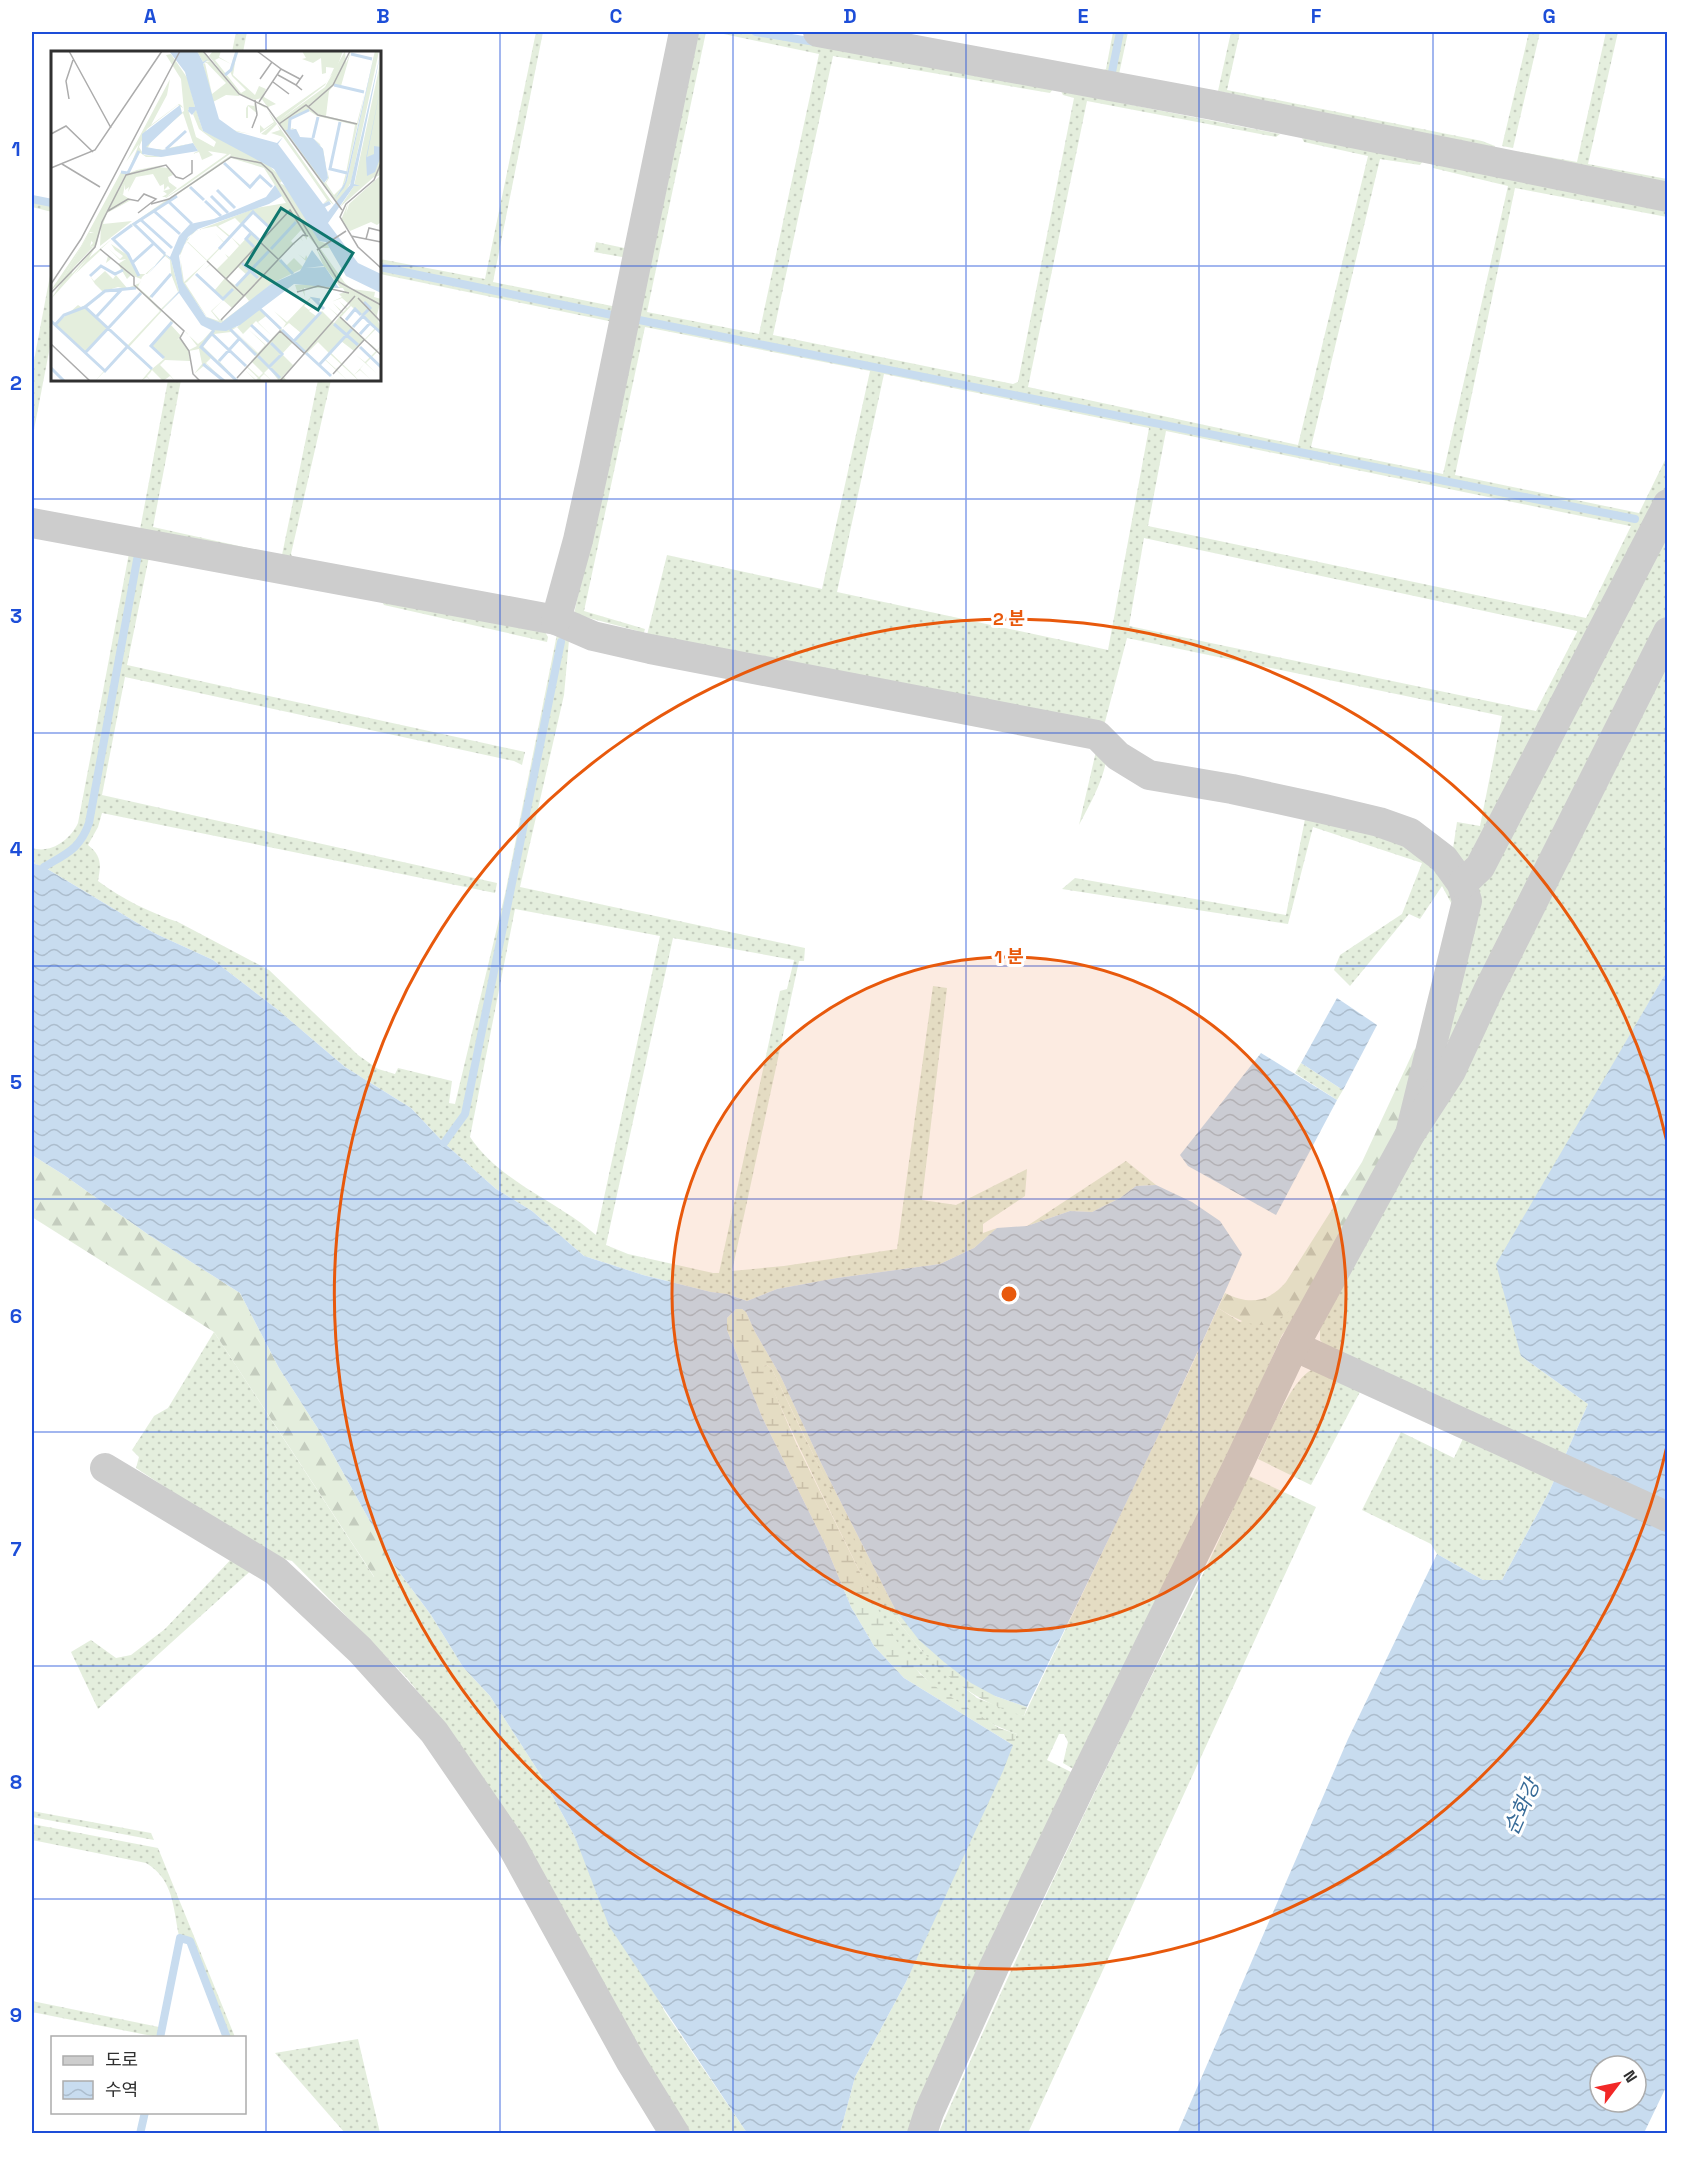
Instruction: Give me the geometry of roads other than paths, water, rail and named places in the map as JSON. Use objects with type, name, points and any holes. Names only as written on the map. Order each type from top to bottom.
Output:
[{"type":"street","points":[[556,620],[578,540],[594,468],[684,32]]},
{"type":"street","points":[[818,32],[1213,105],[1668,197]]},
{"type":"street","points":[[1462,884],[1480,867],[1668,504]]},
{"type":"street","points":[[32,523],[556,620],[593,636],[650,649],[1097,735],[1118,756],[1149,775],[1312,806],[1379,822],[1410,833],[1444,859],[1462,884],[1467,901],[1410,1134]]},
{"type":"street","points":[[922,2133],[929,2112],[999,1957],[1294,1346],[1410,1134],[1451,1071],[1503,960],[1668,632]]},
{"type":"street","points":[[1294,1346],[1668,1517]]},
{"type":"street","points":[[105,1468],[276,1571],[360,1650],[434,1732],[512,1844],[631,2062],[675,2133]]},
{"type":"water","points":[[32,863],[44,867],[154,933],[213,960],[278,1010],[345,1067],[411,1108],[444,1143],[496,1189],[532,1211],[584,1256],[643,1275],[727,1294],[747,1301],[777,1289],[940,1264],[974,1248],[997,1228],[1027,1226],[1070,1211],[1092,1212],[1120,1198],[1136,1186],[1156,1185],[1192,1202],[1220,1221],[1242,1254],[1163,1425],[1027,1707],[995,1696],[971,1683],[919,1640],[895,1609],[822,1465],[780,1375],[746,1312],[736,1309],[727,1318],[727,1330],[762,1417],[825,1544],[851,1607],[874,1646],[904,1678],[1013,1745],[906,1982],[855,2077],[840,2133],[747,2133],[609,1926],[575,1837],[542,1777],[490,1696],[463,1667],[431,1615],[394,1565],[324,1438],[279,1368],[240,1293],[149,1235],[32,1155]]},
{"type":"water","name":"순화강","points":[[1667,971],[1667,2085],[1644,2133],[1177,2134],[1348,1739],[1437,1554],[1483,1580],[1502,1580],[1549,1492],[1588,1404],[1521,1356],[1496,1264]]},
{"type":"water","points":[[1337,998],[1377,1025],[1343,1090],[1301,1063]]},
{"type":"water","points":[[1261,1053],[1337,1100],[1276,1215],[1188,1166],[1180,1155]]},
{"type":"waterway","points":[[756,32],[815,42]]},
{"type":"waterway","points":[[1112,72],[1120,32]]},
{"type":"waterway","points":[[32,199],[51,203]]},
{"type":"waterway","points":[[381,267],[617,316]]},
{"type":"waterway","points":[[634,319],[1635,519]]},
{"type":"waterway","points":[[44,867],[77,845],[89,823],[139,549]]},
{"type":"waterway","points":[[444,1143],[465,1114],[561,642]]},
{"type":"waterway","points":[[160,2036],[180,1938],[190,1941],[226,2036]]},
{"type":"waterway","points":[[140,2134],[145,2114]]}]
